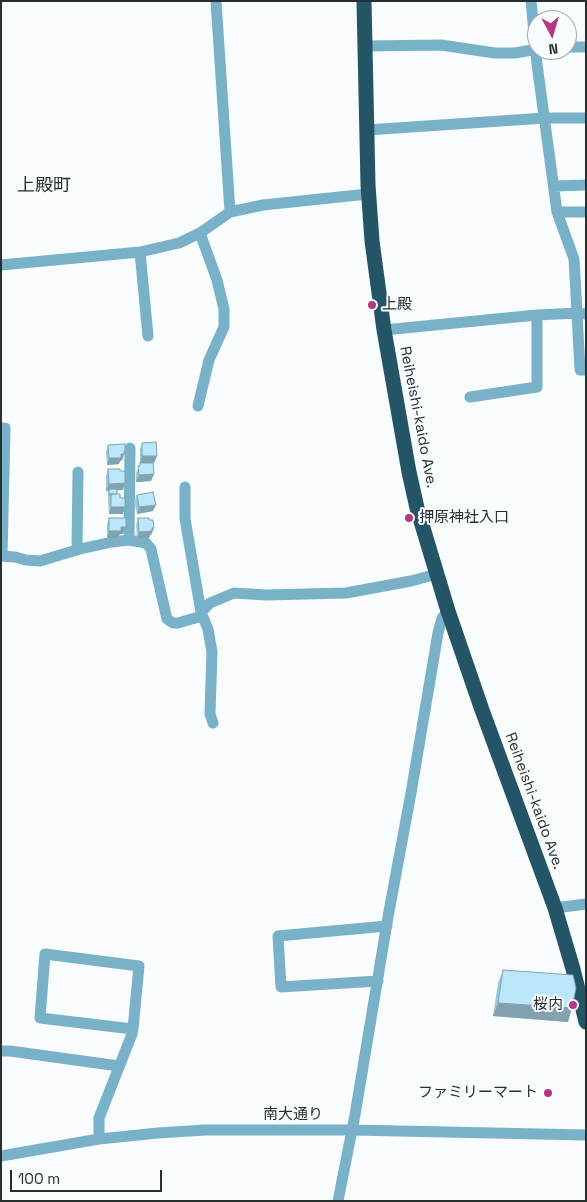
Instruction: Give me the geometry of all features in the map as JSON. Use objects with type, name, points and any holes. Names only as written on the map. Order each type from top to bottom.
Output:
[{"type":"highway","name":"Reiheishi-kaido Ave.","points":[[364,1],[368,194],[374,258],[384,330],[409,472],[417,508],[448,610],[482,710],[555,908],[586,1022]]},
{"type":"street","points":[[216,1],[230,212]]},
{"type":"street","points":[[365,46],[441,45],[496,53],[527,51]]},
{"type":"street","points":[[538,60],[557,212],[574,258],[581,313],[580,370],[586,370]]},
{"type":"street","points":[[367,130],[545,118],[586,118]]},
{"type":"street","points":[[554,186],[586,185]]},
{"type":"street","points":[[1,266],[140,252],[179,244],[200,233],[230,212],[263,205],[368,194]]},
{"type":"street","points":[[557,212],[586,212]]},
{"type":"street","points":[[198,406],[210,360],[224,327],[224,309],[200,233]]},
{"type":"street","points":[[140,252],[148,336]]},
{"type":"street","points":[[574,258],[586,258]]},
{"type":"street","points":[[384,330],[581,313]]},
{"type":"street","points":[[470,397],[537,387],[537,316]]},
{"type":"street","points":[[1,428],[5,428],[2,556],[40,561],[112,542],[129,540],[146,543],[151,549],[167,619],[173,623],[202,614],[210,604],[234,593],[266,595],[346,593],[411,582],[437,574]]},
{"type":"street","points":[[129,540],[130,448]]},
{"type":"street","points":[[77,550],[78,472]]},
{"type":"street","points":[[185,487],[185,518],[202,614],[208,629],[212,652],[210,714],[213,723]]},
{"type":"street","points":[[338,1201],[438,633],[442,618],[448,610]]},
{"type":"street","points":[[555,908],[586,904]]},
{"type":"street","points":[[378,981],[281,987],[278,936],[387,926]]},
{"type":"street","points":[[99,1139],[99,1118],[132,1034],[133,1029],[139,966],[45,954],[40,1018],[133,1029]]},
{"type":"street","points":[[1,1051],[119,1066]]},
{"type":"street","name":"南大通り","points":[[1,1156],[99,1139],[205,1130],[352,1130],[586,1135]]},
{"type":"building","points":[[156,442],[157,456],[142,456],[142,443]]},
{"type":"building","points":[[125,444],[125,451],[124,454],[121,454],[121,458],[109,458],[108,445]]},
{"type":"building","points":[[140,463],[153,463],[154,474],[139,475],[138,466],[140,466]]},
{"type":"building","points":[[108,469],[125,471],[125,483],[109,484]]},
{"type":"building","points":[[109,489],[117,489],[117,494],[109,495]]},
{"type":"building","points":[[153,492],[156,505],[139,507],[137,495]]},
{"type":"building","points":[[111,494],[120,494],[120,498],[125,498],[125,507],[111,507]]},
{"type":"building","points":[[109,518],[126,518],[126,527],[121,527],[121,531],[109,531]]},
{"type":"building","points":[[138,518],[153,520],[154,528],[152,528],[152,531],[139,532]]},
{"type":"building","points":[[503,970],[573,975],[576,988],[572,1008],[498,1003]]},
{"type":"place","name":"上殿","points":[[372,305]]},
{"type":"place","name":"押原神社入口","points":[[409,518]]},
{"type":"place","name":"桜内","points":[[573,1005]]},
{"type":"place","name":"ファミリーマート","points":[[548,1093]]},
{"type":"district","name":"上殿町","points":[[44,186]]}]
